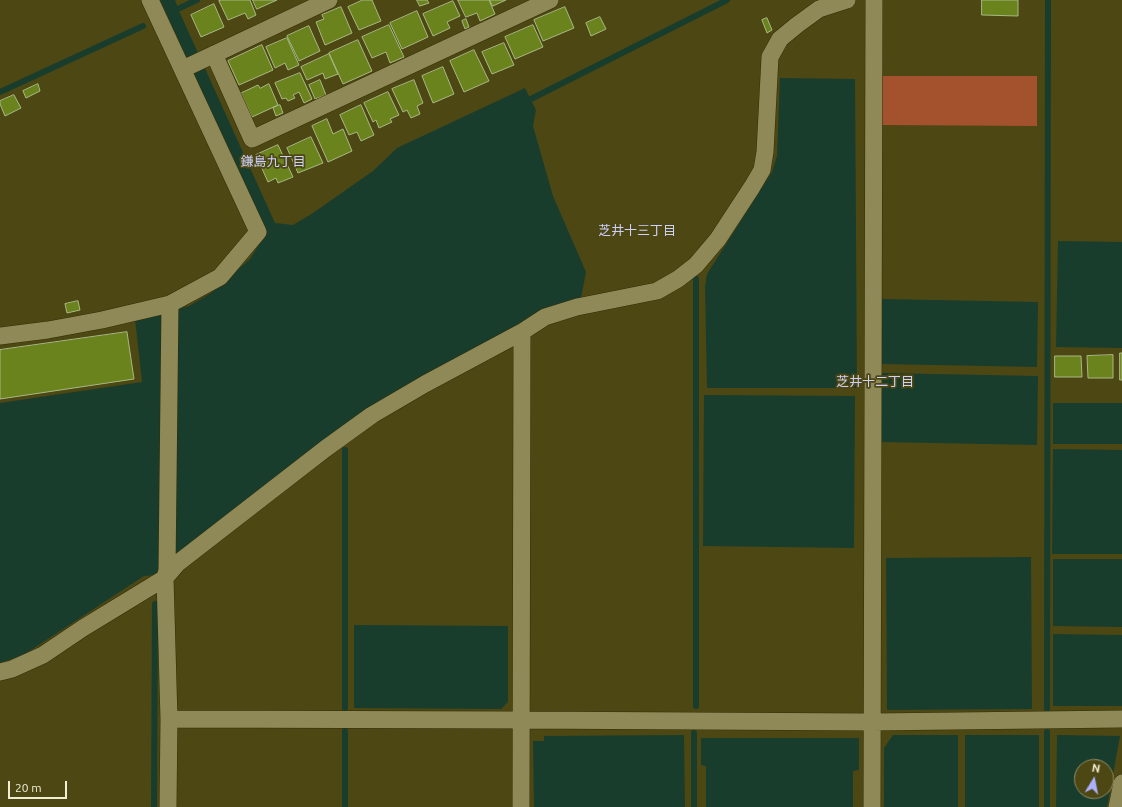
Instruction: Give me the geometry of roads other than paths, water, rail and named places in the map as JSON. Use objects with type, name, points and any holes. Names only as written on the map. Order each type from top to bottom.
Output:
[{"type":"street","points":[[0,336],[48,330],[170,307],[220,276],[258,232],[150,0]]},
{"type":"street","points":[[182,69],[329,0]]},
{"type":"street","points":[[210,56],[252,139],[550,0]]},
{"type":"street","points":[[0,672],[12,669],[43,655],[166,574],[184,558],[325,449],[372,415],[425,384],[522,332],[545,317],[578,307],[657,291],[678,279],[696,265],[718,239],[762,170],[765,152],[770,57],[780,39],[796,25],[819,9],[847,0]]},
{"type":"street","points":[[872,807],[874,0]]},
{"type":"street","points":[[168,807],[169,719],[166,574],[170,307]]},
{"type":"street","points":[[521,807],[522,332]]},
{"type":"street","points":[[169,719],[872,722],[1122,719]]},
{"type":"street","points":[[1118,807],[1122,783]]},
{"type":"waterway","points":[[171,12],[197,0]]},
{"type":"waterway","points":[[525,102],[727,0]]},
{"type":"waterway","points":[[1047,709],[1048,0]]},
{"type":"waterway","points":[[0,92],[143,26]]},
{"type":"waterway","points":[[696,279],[696,706]]},
{"type":"waterway","points":[[345,450],[345,708]]},
{"type":"waterway","points":[[154,807],[155,604]]},
{"type":"waterway","points":[[345,731],[345,807]]},
{"type":"waterway","points":[[1047,732],[1047,807]]},
{"type":"waterway","points":[[694,733],[694,807]]},
{"type":"district","name":"鎌島九丁目","points":[[273,162]]},
{"type":"district","name":"芝井十三丁目","points":[[637,231]]},
{"type":"district","name":"芝井十二丁目","points":[[875,382]]}]
